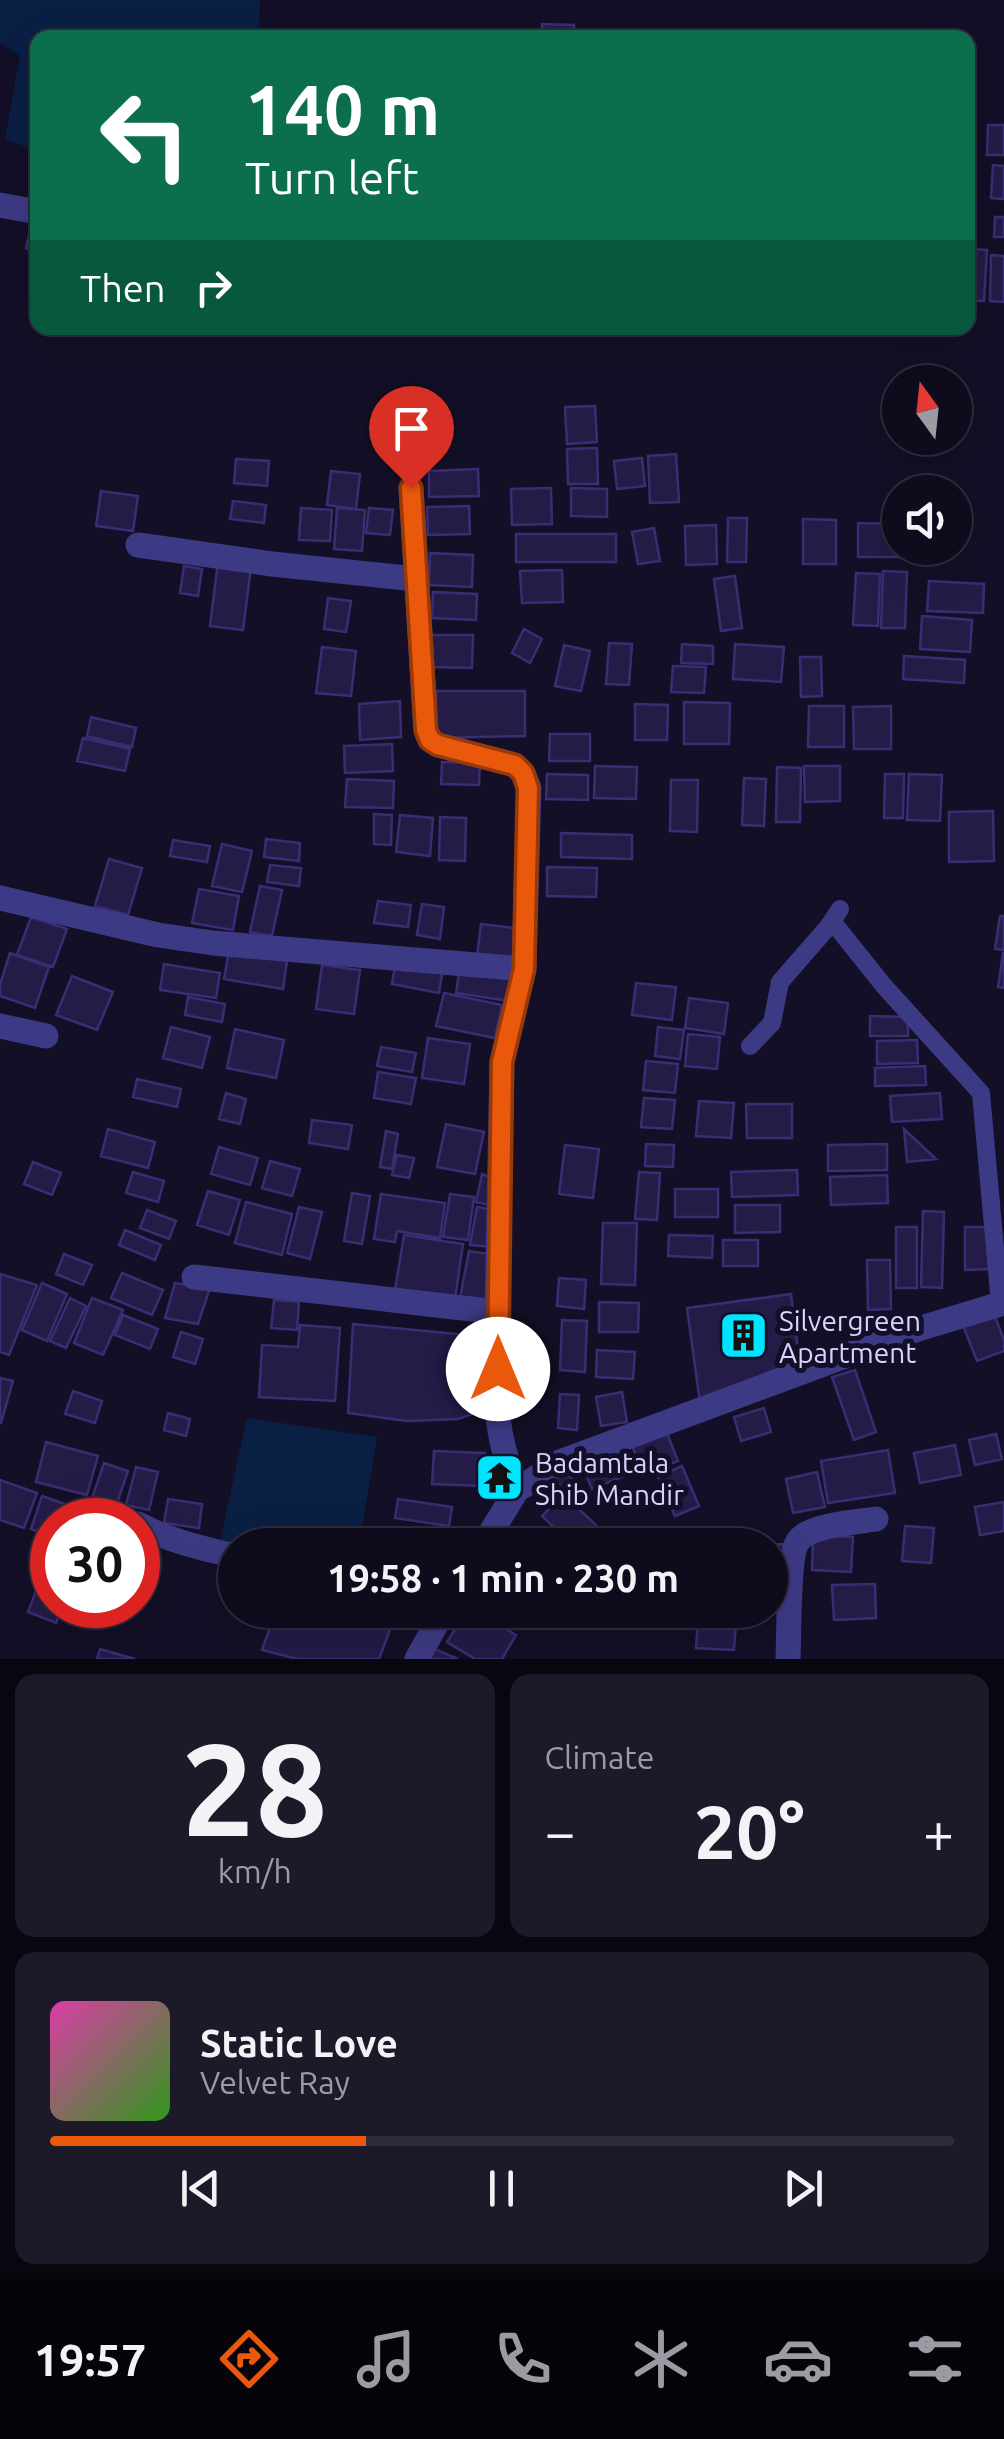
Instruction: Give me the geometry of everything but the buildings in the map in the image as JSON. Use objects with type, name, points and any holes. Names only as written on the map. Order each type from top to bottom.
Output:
[{"type":"street","points":[[0,205],[30,211]]},
{"type":"street","points":[[411,488],[426,730],[430,740],[438,745],[515,765],[523,773],[528,788],[524,969],[502,1062],[497,1312],[496,1400],[502,1449],[517,1490]]},
{"type":"street","points":[[138,546],[416,579]]},
{"type":"street","points":[[0,898],[158,935],[524,969]]},
{"type":"street","points":[[0,1026],[46,1036]]},
{"type":"street","points":[[194,1277],[497,1312]]},
{"type":"street","points":[[494,1528],[517,1490],[560,1462],[886,1341],[1002,1304]]},
{"type":"street","points":[[788,1659],[792,1564],[798,1541],[816,1530],[876,1518]]},
{"type":"street","points":[[160,1535],[218,1552]]},
{"type":"street","points":[[417,1659],[434,1628]]},
{"type":"lane","points":[[750,1046],[772,1023],[780,982],[836,915],[884,986],[980,1093],[1002,1304]]},
{"type":"water","points":[[0,0],[260,0],[259,30],[30,30],[30,148],[5,139],[20,56],[0,43]]},
{"type":"water","points":[[247,1418],[377,1437],[362,1528],[223,1528]]},
{"type":"place","name":"Silvergreen Apartment","points":[[744,1336]]},
{"type":"place","name":"Badamtala Shib Mandir","points":[[500,1478]]},
{"type":"route","points":[[411,488],[426,730],[430,740],[438,745],[515,765],[523,773],[528,788],[524,969],[502,1062],[498,1369]]}]
